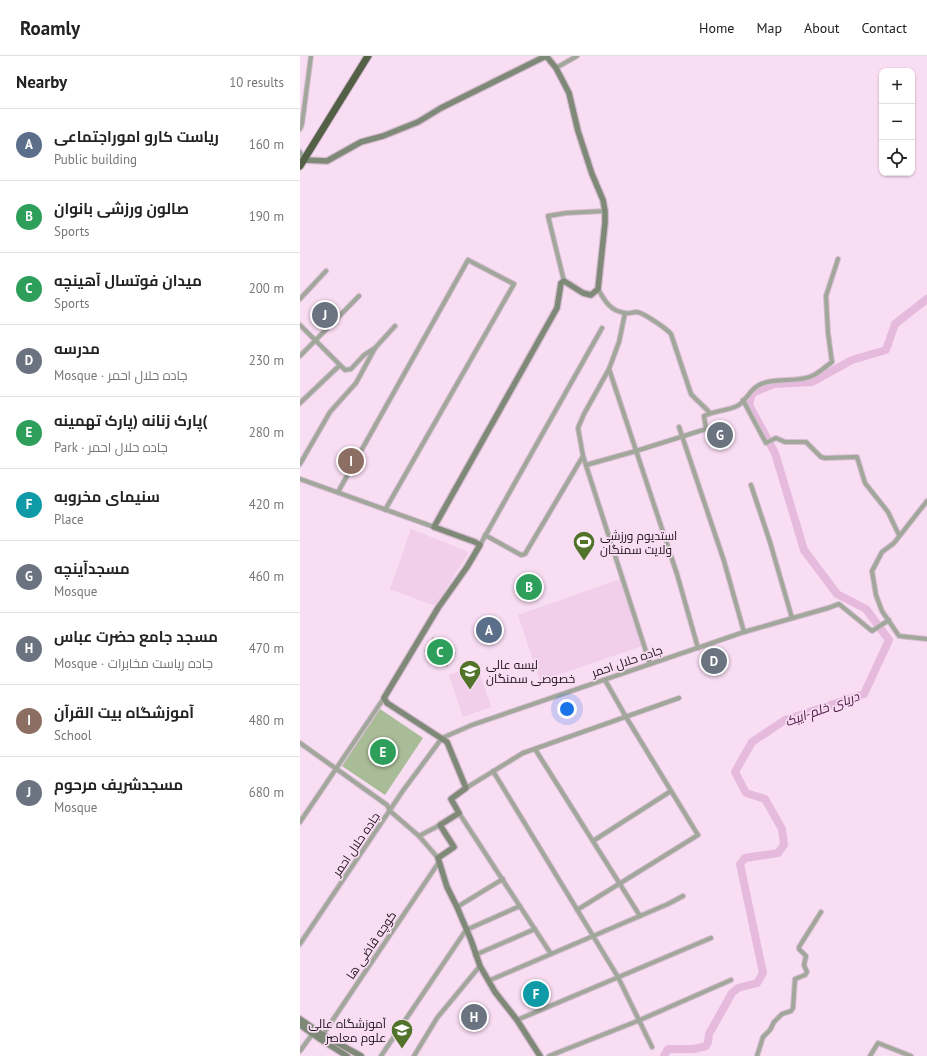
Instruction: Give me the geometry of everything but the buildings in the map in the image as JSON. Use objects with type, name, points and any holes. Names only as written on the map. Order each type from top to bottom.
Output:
[{"type":"highway","points":[[302,163],[368,56]]},
{"type":"street","points":[[300,129],[302,124],[311,56]]},
{"type":"street","points":[[300,152],[302,163],[327,161],[361,142],[383,136],[418,122],[441,108],[544,56],[547,57],[556,68],[569,93],[578,131],[592,174],[603,200],[605,212],[598,289],[605,302],[612,309],[625,313],[637,312],[665,328],[671,334],[691,394],[696,401],[703,405],[710,413]]},
{"type":"street","points":[[556,68],[577,56]]},
{"type":"street","points":[[598,289],[591,295],[583,293],[564,281],[548,216],[566,213],[605,212]]},
{"type":"street","points":[[586,465],[706,429],[704,416],[738,406],[752,389],[759,384],[774,379],[789,380],[812,376],[832,362],[828,333],[826,296],[838,259]]},
{"type":"street","points":[[338,492],[468,260],[514,284],[385,510]]},
{"type":"street","points":[[300,299],[326,271]]},
{"type":"street","points":[[434,527],[557,308],[561,283],[564,281]]},
{"type":"street","points":[[300,356],[360,296]]},
{"type":"street","points":[[625,313],[619,342],[609,369],[584,414],[578,428],[583,456],[650,664]]},
{"type":"street","points":[[300,325],[345,370],[351,369],[364,355],[375,348]]},
{"type":"street","points":[[300,464],[330,412],[356,383],[375,348],[395,326]]},
{"type":"street","points":[[300,822],[384,698],[438,608],[480,545],[602,328]]},
{"type":"street","points":[[300,403],[340,365]]},
{"type":"street","points":[[609,369],[676,574],[698,648]]},
{"type":"street","points":[[743,400],[766,443],[776,438],[785,442],[806,442],[821,457],[857,457],[865,483],[888,512],[899,536]]},
{"type":"street","points":[[679,427],[724,561],[744,632]]},
{"type":"street","points":[[485,535],[521,555],[525,554],[583,456]]},
{"type":"street","points":[[300,479],[480,545]]},
{"type":"street","points":[[750,485],[770,542],[792,618]]},
{"type":"street","points":[[927,501],[894,543],[882,552],[872,571],[876,595],[882,611],[899,636],[927,639]]},
{"type":"street","name":"جاده حلال احمر","points":[[300,944],[402,792],[442,738],[472,725],[744,632],[839,604],[872,631],[888,620]]},
{"type":"street","points":[[577,910],[698,835],[605,680]]},
{"type":"street","points":[[384,698],[387,703],[447,742],[466,788]]},
{"type":"street","points":[[551,954],[451,799],[523,753],[679,698]]},
{"type":"street","points":[[300,743],[387,806],[390,811],[419,836],[439,860],[447,887],[457,906],[480,966],[540,1056]]},
{"type":"street","points":[[535,749],[640,916]]},
{"type":"street","points":[[493,772],[618,977],[652,1047]]},
{"type":"street","points":[[593,842],[671,792]]},
{"type":"street","points":[[419,836],[460,813]]},
{"type":"street","points":[[439,860],[454,847],[440,825]]},
{"type":"street","name":"کوچه قاضی ها","points":[[321,1037],[439,860]]},
{"type":"street","points":[[457,906],[503,879]]},
{"type":"street","points":[[488,980],[640,916],[683,896]]},
{"type":"street","points":[[381,1056],[466,930],[520,906]]},
{"type":"street","points":[[757,1056],[763,1037],[770,1030],[773,1023],[782,1014],[791,1011],[793,1008],[795,979],[805,975],[807,972],[804,965],[806,956],[799,949],[799,947],[821,912]]},
{"type":"street","points":[[475,955],[534,929]]},
{"type":"street","points":[[517,1020],[711,938]]},
{"type":"street","points":[[414,1056],[437,1018],[480,966]]},
{"type":"street","points":[[549,1056],[640,1020],[731,980]]},
{"type":"street","points":[[300,1019],[314,1032],[347,1056]]},
{"type":"street","points":[[300,1025],[314,1032]]},
{"type":"street","points":[[300,1050],[314,1032]]},
{"type":"street","points":[[321,1037],[361,1056]]},
{"type":"street","points":[[870,1056],[878,1043],[911,1056]]},
{"type":"shaded area","points":[[411,529],[469,552],[435,606],[390,589]]},
{"type":"shaded area","points":[[620,579],[642,646],[540,681],[518,615]]},
{"type":"shaded area","name":"لیسه عالی خصوصی سمنگان","points":[[477,665],[491,707],[463,717],[449,675]]},
{"type":"green space","points":[[433,637],[456,653],[447,667],[424,651]]},
{"type":"green space","points":[[380,709],[423,738],[385,795],[342,766]]},
{"type":"waterway","name":"دریای خلم-ایبک","points":[[664,1056],[668,1049],[694,1049],[706,1046],[709,1034],[732,993],[738,988],[757,983],[763,973],[740,864],[745,858],[778,853],[784,845],[782,829],[765,799],[746,793],[735,772],[752,742],[785,720],[864,694],[889,640],[866,609],[837,594],[804,550],[775,453],[749,405],[752,393],[774,384],[812,382],[852,360],[886,350],[895,324],[927,299]]},
{"type":"place","name":"مسجدشریف مرحوم","points":[[325,315]]},
{"type":"place","name":"مسجدآینچه","points":[[720,435]]},
{"type":"place","name":"آموزشگاه بیت القرآن","points":[[351,461]]},
{"type":"place","name":"استدیوم ورزشی ولایت سمنگان","points":[[584,562]]},
{"type":"place","name":"صالون ورزشی بانوان","points":[[529,587]]},
{"type":"place","name":"ریاست کارو اموراجتماعی","points":[[489,630]]},
{"type":"place","name":"میدان فوتسال آهینچه","points":[[440,652]]},
{"type":"place","name":"مدرسه","points":[[714,661]]},
{"type":"place","name":"لیسه عالی خصوصی سمنگان","points":[[470,690]]},
{"type":"place","name":"پارک زنانه (پارک تهمینه(","points":[[383,752]]},
{"type":"place","name":"سنیمای مخروبه","points":[[536,994]]},
{"type":"place","name":"مسجد جامع حضرت عباس","points":[[474,1017]]},
{"type":"place","name":"آموزشگاه عالی علوم معاصر","points":[[402,1050]]}]
